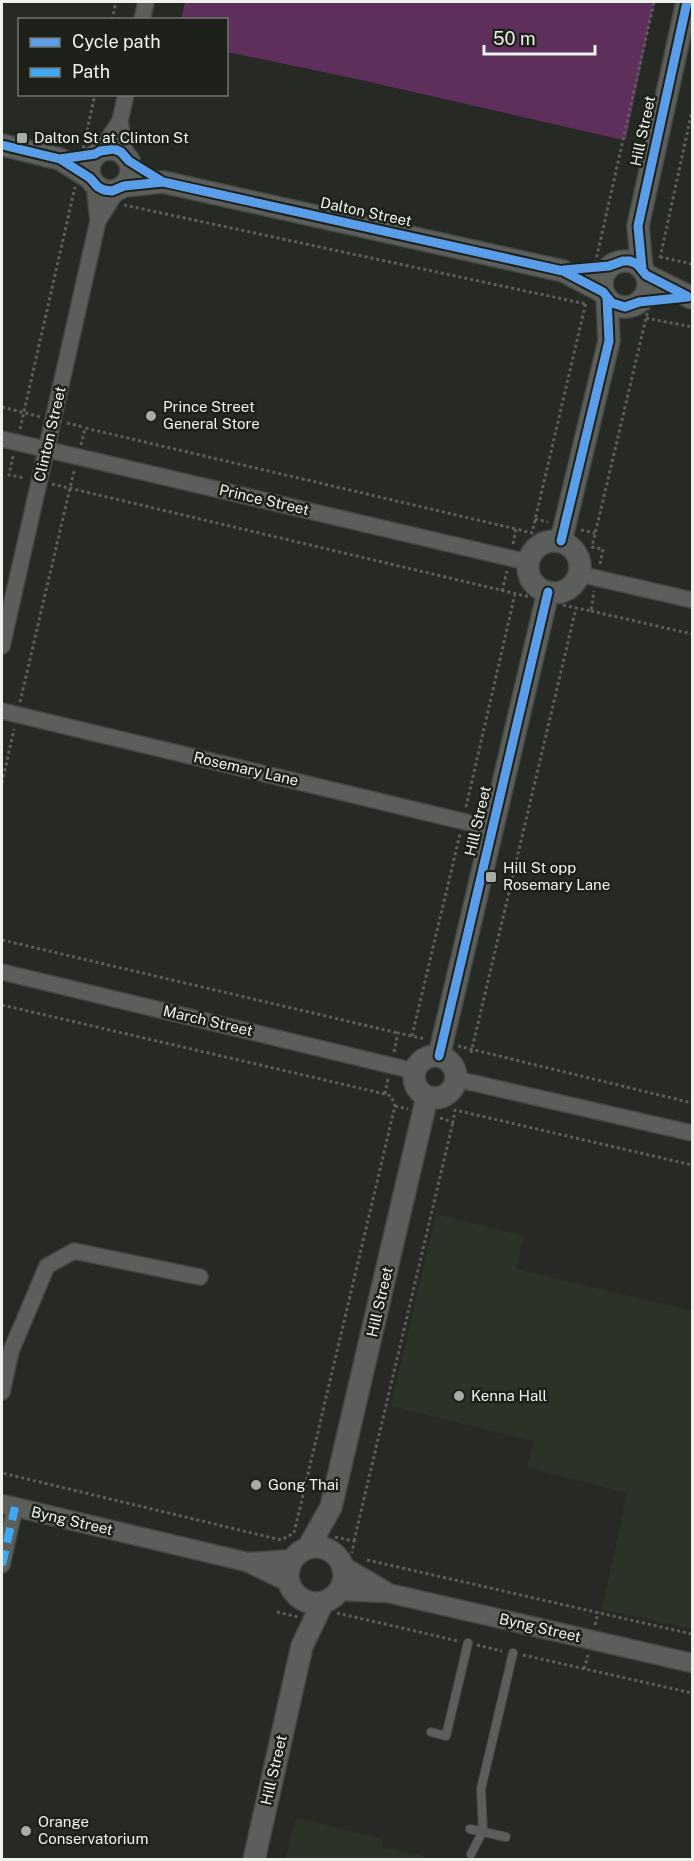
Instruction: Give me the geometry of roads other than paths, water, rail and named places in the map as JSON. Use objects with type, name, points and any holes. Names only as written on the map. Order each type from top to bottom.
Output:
[{"type":"main road","name":"Hill Street","points":[[601,282],[638,226],[687,2]]},
{"type":"main road","points":[[2,145],[90,165],[114,149],[128,158],[131,175],[117,192],[104,190],[90,165]]},
{"type":"main road","name":"Dalton Street","points":[[128,158],[163,182],[563,270],[601,282]]},
{"type":"main road","name":"Dalton Street","points":[[117,192],[163,182]]},
{"type":"main road","name":"Hill Street","points":[[638,226],[649,267],[647,289],[639,308]]},
{"type":"main road","points":[[601,282],[630,261],[649,267],[690,297]]},
{"type":"main road","points":[[601,282],[617,306],[639,308],[690,297]]},
{"type":"main road","points":[[561,541],[609,341],[601,282]]},
{"type":"main road","points":[[609,341],[639,308]]},
{"type":"main road","points":[[550,540],[561,541],[577,554],[580,564],[579,574],[567,589],[547,597],[531,581],[527,562],[532,552],[540,544],[550,540]]},
{"type":"main road","name":"Hill Street","points":[[441,1049],[547,597]]},
{"type":"main road","points":[[441,1049],[452,1065],[456,1079],[454,1087],[449,1093],[435,1098],[426,1105],[415,1086],[414,1071],[424,1059],[441,1049]]},
{"type":"main road","name":"Hill Street","points":[[301,1553],[331,1507],[426,1105]]},
{"type":"main road","name":"Hill Street","points":[[331,1507],[338,1559]]},
{"type":"main road","points":[[317,1547],[338,1559],[345,1575],[331,1597],[306,1601],[294,1590],[288,1575],[301,1553],[317,1547]]},
{"type":"main road","name":"Hill Street","points":[[294,1590],[302,1646]]},
{"type":"main road","name":"Hill Street","points":[[254,1860],[302,1646],[331,1597]]},
{"type":"street","points":[[142,18],[146,2]]},
{"type":"street","points":[[90,165],[120,121],[126,96]]},
{"type":"street","points":[[120,121],[128,158]]},
{"type":"street","name":"Clinton Street","points":[[90,165],[98,221]]},
{"type":"street","name":"Clinton Street","points":[[2,646],[98,221],[117,192]]},
{"type":"street","name":"Prince Street","points":[[9,441],[527,562]]},
{"type":"street","points":[[579,574],[693,600]]},
{"type":"street","name":"Rosemary Lane","points":[[2,711],[491,828]]},
{"type":"street","name":"March Street","points":[[2,972],[414,1071]]},
{"type":"street","points":[[456,1079],[693,1133]]},
{"type":"street","points":[[2,1392],[11,1351],[47,1266],[74,1251],[201,1277]]},
{"type":"street","points":[[2,1565],[8,1506]]},
{"type":"street","name":"Byng Street","points":[[8,1506],[247,1562],[294,1590]]},
{"type":"street","name":"Byng Street","points":[[247,1562],[301,1553]]},
{"type":"street","name":"Byng Street","points":[[338,1559],[388,1593]]},
{"type":"street","name":"Byng Street","points":[[331,1597],[388,1593],[693,1663]]},
{"type":"lane","points":[[431,1732],[446,1736],[468,1643]]},
{"type":"lane","points":[[471,1854],[483,1831],[481,1789],[513,1653]]},
{"type":"lane","points":[[470,1829],[506,1837]]},
{"type":"place","name":"Dalton St at Clinton St","points":[[22,138]]},
{"type":"place","name":"Prince Street General Store","points":[[151,416]]},
{"type":"place","name":"Hill St opp Rosemary Lane","points":[[491,877]]},
{"type":"place","name":"Kenna Hall","points":[[459,1396]]},
{"type":"place","name":"Gong Thai","points":[[256,1485]]},
{"type":"place","name":"Orange Conservatorium","points":[[26,1831]]}]
